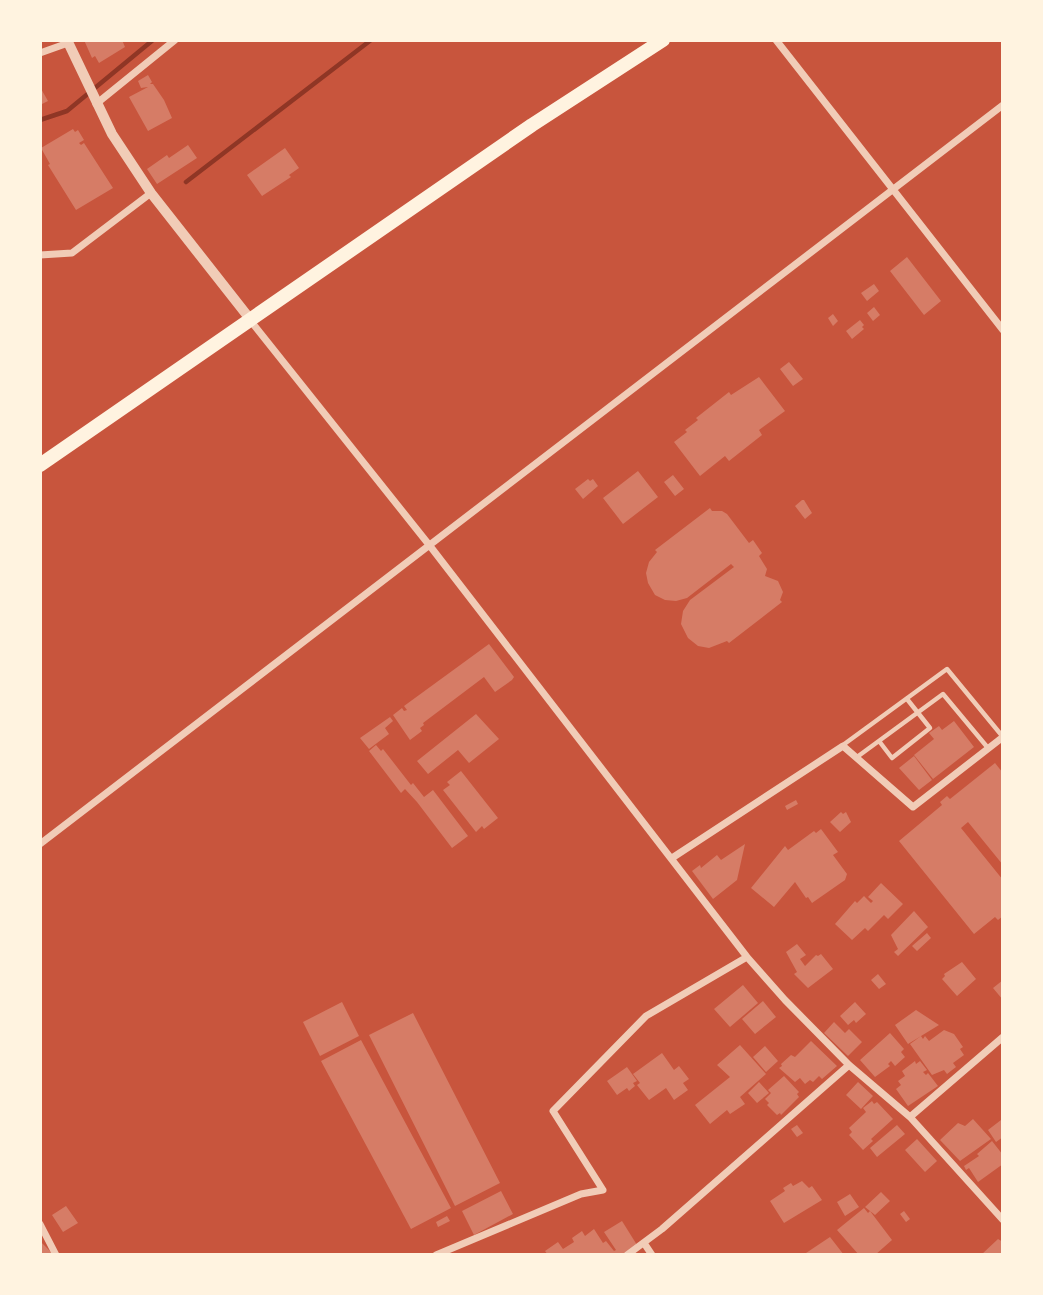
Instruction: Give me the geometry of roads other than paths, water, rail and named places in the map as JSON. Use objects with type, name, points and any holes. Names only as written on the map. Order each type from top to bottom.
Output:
[{"type":"highway","points":[[40,465],[532,125],[663,40]]},
{"type":"street","points":[[96,104],[175,40]]},
{"type":"street","points":[[776,40],[1003,330]]},
{"type":"street","points":[[40,53],[68,41],[112,134],[150,194],[430,546],[747,957],[849,1065],[910,1117],[1003,1220]]},
{"type":"street","points":[[40,844],[1003,105]]},
{"type":"street","points":[[40,255],[72,253],[150,194]]},
{"type":"street","points":[[672,858],[843,746],[913,807],[1003,737]]},
{"type":"street","points":[[436,1255],[581,1194],[603,1190],[553,1111],[646,1016],[747,957]]},
{"type":"street","points":[[910,1117],[1003,1037]]},
{"type":"street","points":[[627,1255],[663,1229],[849,1065]]},
{"type":"street","points":[[40,1224],[56,1255]]},
{"type":"street","points":[[644,1243],[652,1255]]},
{"type":"lane","points":[[843,746],[947,669],[1003,737]]},
{"type":"lane","points":[[856,757],[943,694],[988,748]]},
{"type":"lane","points":[[879,741],[892,758],[930,729],[907,699]]},
{"type":"waterway","points":[[40,120],[67,111],[153,40]]},
{"type":"waterway","points":[[186,182],[371,40]]}]
